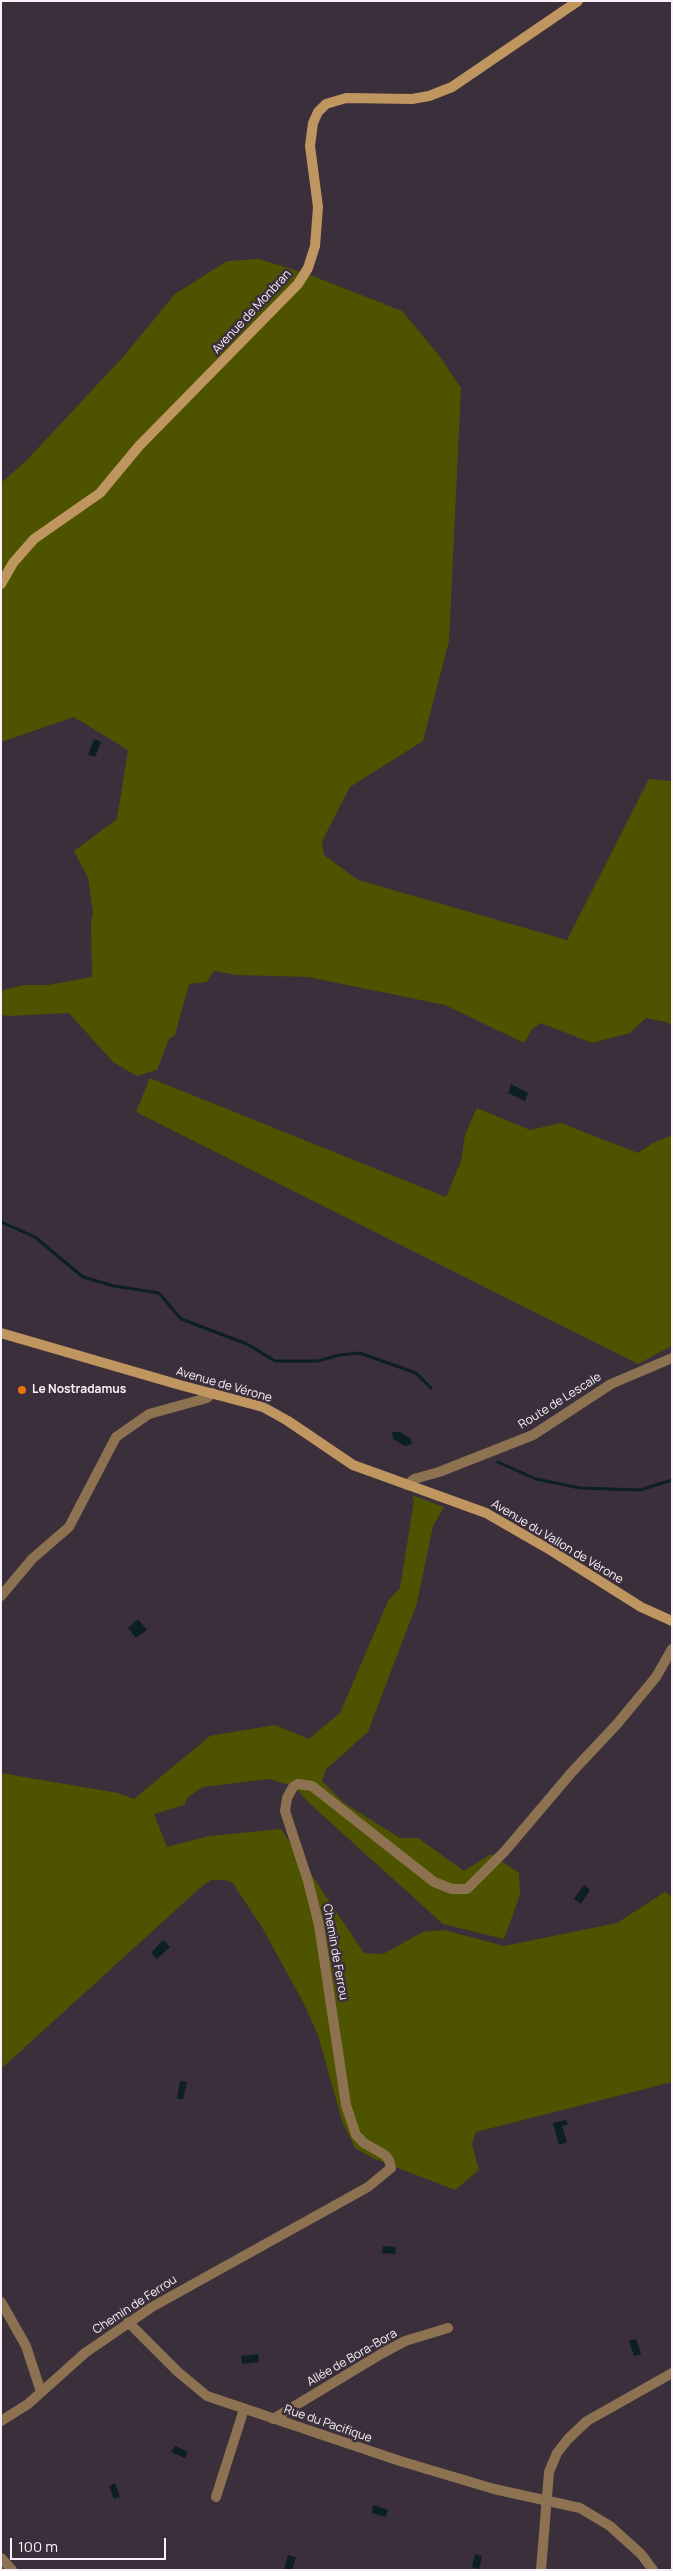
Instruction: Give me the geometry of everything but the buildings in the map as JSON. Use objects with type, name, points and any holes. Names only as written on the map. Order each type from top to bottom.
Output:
[{"type":"street","name":"Avenue de Monbran","points":[[1,584],[13,562],[34,539],[100,493],[139,446],[298,284],[305,273],[315,246],[318,207],[310,146],[313,123],[318,112],[326,104],[346,98],[412,99],[429,96],[452,87],[578,1]]},
{"type":"street","name":"Avenue de Vérone","points":[[1,1333],[263,1407],[288,1421],[353,1466],[427,1491]]},
{"type":"street","name":"Route de Lescale","points":[[407,1485],[414,1479],[496,1451],[533,1435],[611,1384],[672,1358]]},
{"type":"street","points":[[1,1596],[32,1559],[69,1527],[116,1437],[149,1414],[207,1398],[212,1393]]},
{"type":"street","name":"Avenue du Vallon de Vérone","points":[[427,1491],[503,1522],[641,1607],[672,1621]]},
{"type":"street","name":"Chemin de Ferrou","points":[[1,2421],[28,2404],[85,2353],[128,2322],[178,2291],[368,2187],[391,2168],[389,2160],[385,2155],[364,2143],[356,2135],[347,2111],[319,1925],[308,1881],[285,1811],[287,1798],[293,1787],[298,1784],[312,1786],[434,1882],[452,1889],[467,1889],[505,1851],[572,1772],[617,1724],[656,1677],[672,1649]]},
{"type":"street","points":[[1,2302],[26,2346],[41,2392]]},
{"type":"street","name":"Rue du Pacifique","points":[[128,2322],[178,2372],[207,2396],[273,2419],[485,2486],[580,2508],[610,2526],[641,2554],[653,2570]]},
{"type":"street","name":"Allée de Bora-Bora","points":[[273,2419],[389,2350],[405,2342],[448,2328]]},
{"type":"street","points":[[542,2570],[549,2472],[557,2454],[575,2431],[587,2421],[672,2373]]},
{"type":"street","points":[[216,2497],[244,2409]]},
{"type":"street","points":[[1,2558],[12,2570]]},
{"type":"shaded area","points":[[259,259],[305,273],[402,311],[438,354],[461,388],[449,641],[423,741],[350,787],[322,841],[324,855],[358,880],[567,940],[649,779],[672,781],[672,1026],[666,1022],[646,1018],[630,1033],[592,1043],[541,1023],[533,1028],[524,1043],[445,1005],[308,977],[237,975],[214,971],[207,982],[189,984],[175,1035],[169,1039],[157,1070],[137,1076],[113,1062],[69,1013],[1,1015],[1,991],[25,985],[48,985],[92,977],[91,924],[93,912],[88,878],[74,851],[117,819],[128,750],[74,717],[1,742],[1,483],[27,460],[123,357],[175,294],[227,261]]},
{"type":"shaded area","points":[[94,739],[101,742],[95,757],[88,755]]},
{"type":"shaded area","points":[[150,1078],[446,1197],[461,1161],[465,1135],[477,1108],[530,1130],[561,1123],[638,1153],[651,1144],[672,1135],[672,1346],[638,1364],[136,1112]]},
{"type":"shaded area","points":[[511,1084],[528,1093],[525,1101],[508,1093]]},
{"type":"shaded area","points":[[392,1432],[400,1432],[410,1438],[412,1444],[405,1446],[393,1439]]},
{"type":"shaded area","points":[[412,1495],[444,1507],[433,1526],[417,1603],[368,1732],[326,1769],[322,1781],[344,1803],[400,1838],[418,1838],[464,1871],[491,1854],[519,1873],[520,1895],[504,1939],[443,1924],[309,1803],[294,1786],[268,1779],[203,1787],[188,1797],[184,1805],[154,1814],[167,1847],[209,1836],[281,1829],[364,1953],[383,1954],[423,1932],[444,1930],[504,1946],[617,1923],[665,1892],[672,1897],[672,2082],[476,2132],[472,2144],[479,2170],[455,2190],[375,2159],[355,2148],[342,2121],[318,2035],[304,2004],[263,1929],[232,1882],[224,1880],[211,1880],[201,1887],[1,2069],[1,1773],[118,1793],[134,1799],[210,1736],[275,1725],[309,1739],[340,1713],[388,1601],[400,1588],[414,1501]]},
{"type":"shaded area","points":[[138,1619],[147,1630],[136,1638],[128,1628]]},
{"type":"shaded area","points":[[584,1885],[590,1890],[581,1904],[574,1899]]},
{"type":"shaded area","points":[[163,1940],[170,1947],[157,1959],[151,1953]]},
{"type":"shaded area","points":[[180,2081],[187,2082],[183,2099],[177,2099]]},
{"type":"shaded area","points":[[566,2120],[568,2124],[562,2126],[567,2142],[559,2145],[553,2123]]},
{"type":"shaded area","points":[[383,2246],[396,2247],[395,2254],[382,2253]]},
{"type":"shaded area","points":[[636,2339],[641,2354],[634,2356],[629,2341]]},
{"type":"shaded area","points":[[258,2354],[259,2362],[242,2364],[241,2356]]},
{"type":"shaded area","points":[[175,2446],[188,2452],[185,2458],[171,2452]]},
{"type":"shaded area","points":[[115,2483],[120,2497],[114,2499],[109,2486]]},
{"type":"shaded area","points":[[373,2505],[388,2510],[386,2517],[372,2513]]},
{"type":"shaded area","points":[[475,2554],[482,2556],[479,2569],[472,2567]]},
{"type":"shaded area","points":[[288,2555],[296,2557],[292,2570],[284,2570]]},
{"type":"waterway","points":[[1,1222],[35,1237],[83,1277],[114,1286],[159,1293],[181,1319],[247,1344],[275,1361],[318,1361],[339,1355],[360,1353],[416,1373],[431,1388]]},
{"type":"waterway","points":[[498,1462],[536,1479],[580,1488],[640,1490],[672,1480]]},
{"type":"place","name":"Le Nostradamus","points":[[22,1390]]}]
